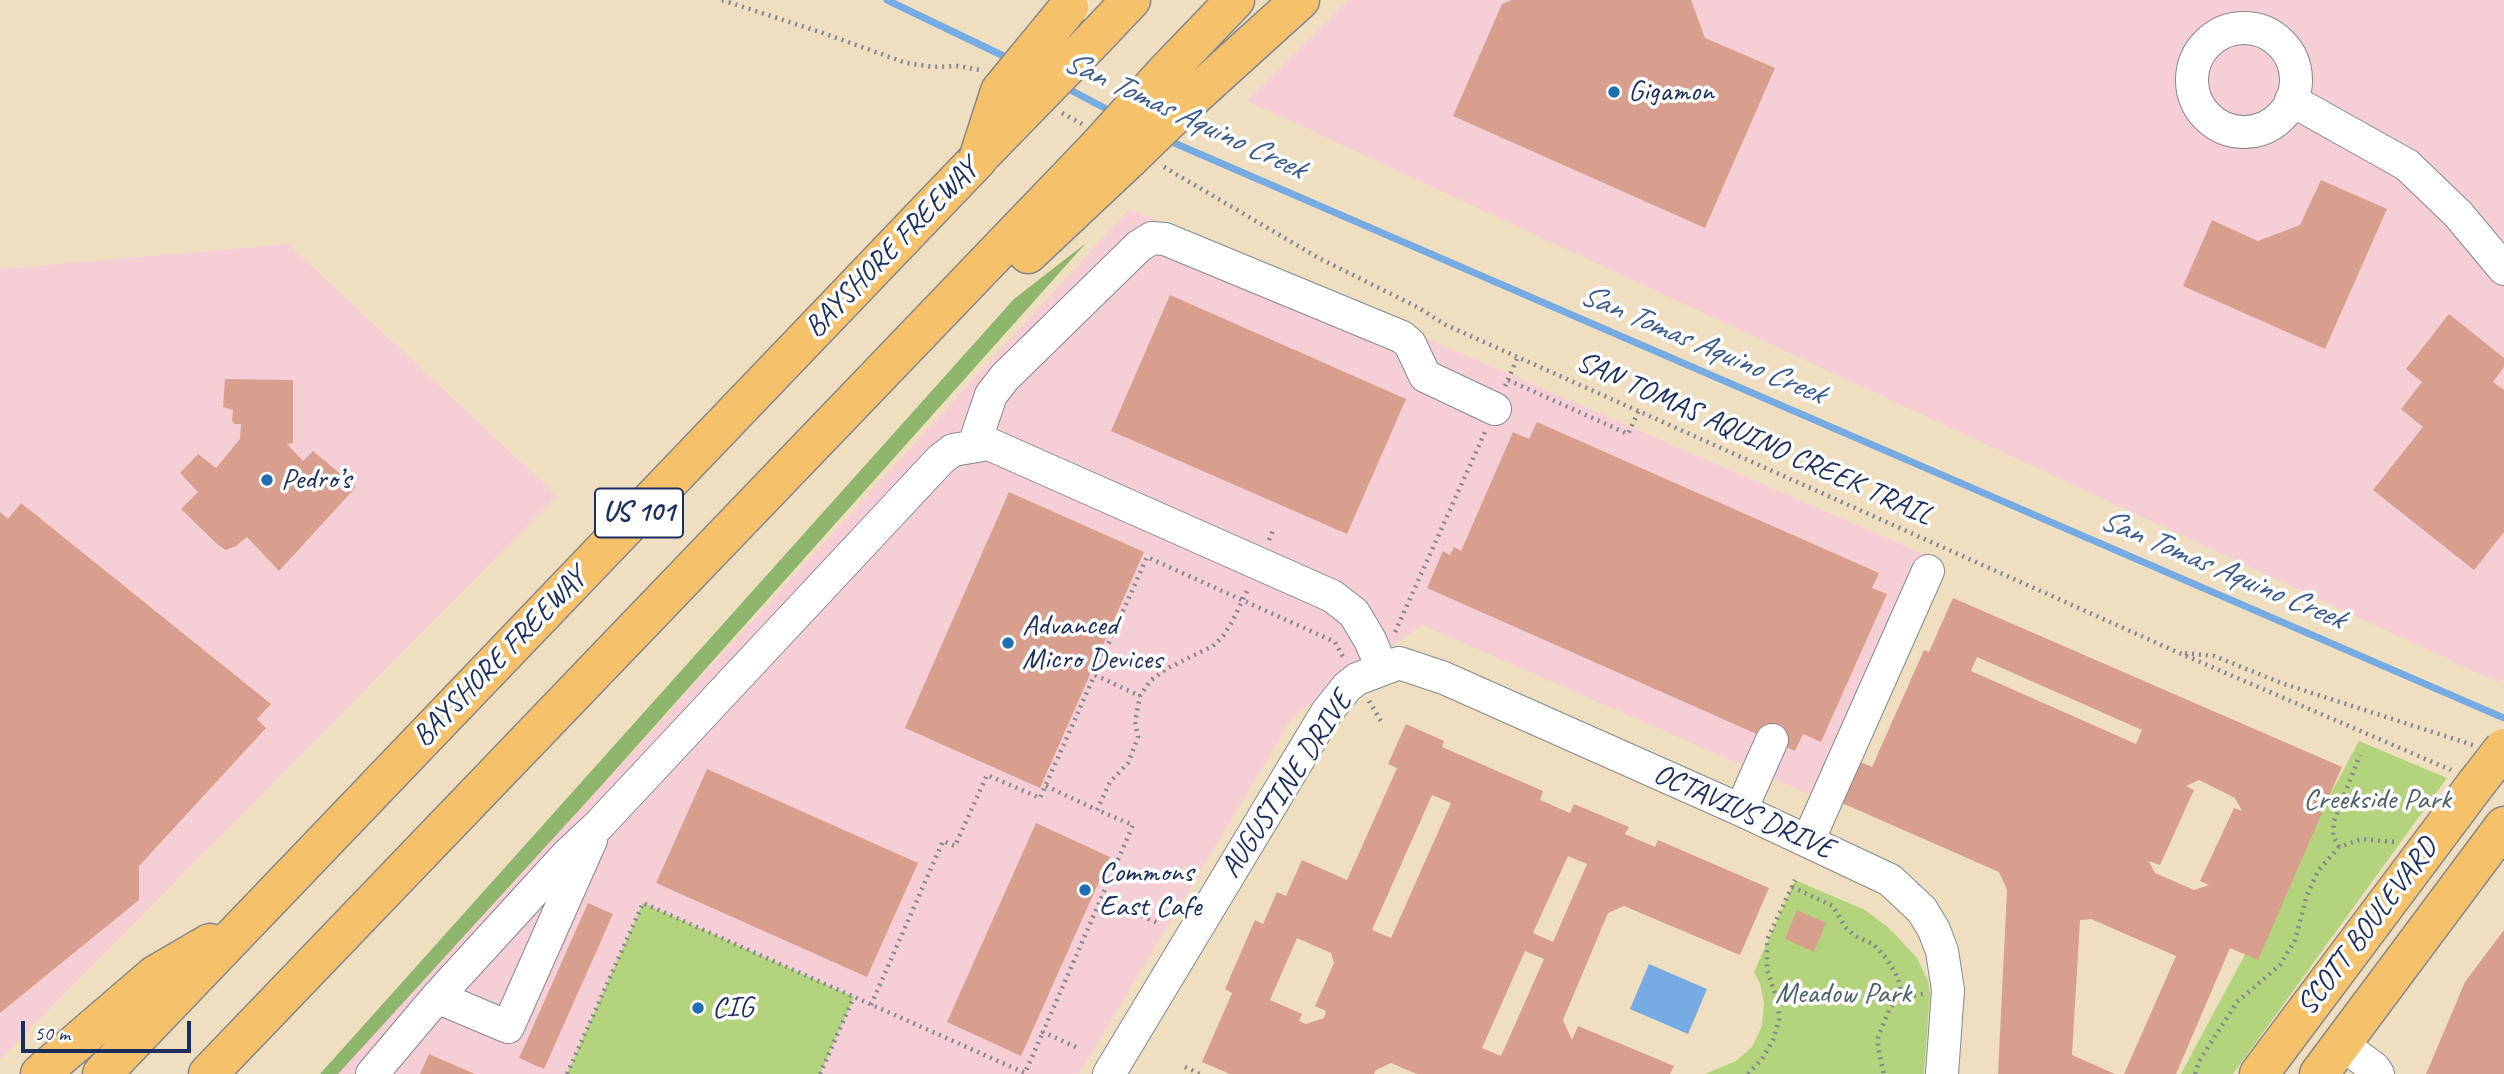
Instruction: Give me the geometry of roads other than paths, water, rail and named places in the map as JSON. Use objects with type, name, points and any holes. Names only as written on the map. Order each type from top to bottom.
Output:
[{"type":"main road","name":"BAYSHORE FREEWAY","points":[[102,1074],[1131,0]]},
{"type":"main road","name":"US 101","points":[[208,1074],[921,331],[1112,154],[1179,85],[1235,0]]},
{"type":"main road","points":[[1179,85],[1300,0]]},
{"type":"main road","points":[[978,159],[1000,91],[1073,4]]},
{"type":"main road","name":"SCOTT BOULEVARD","points":[[2259,1074],[2487,760]]},
{"type":"main road","name":"SCOTT BOULEVARD","points":[[2319,1074],[2501,835]]},
{"type":"main road","points":[[40,1074],[155,975],[249,919]]},
{"type":"main road","points":[[241,1074],[284,995]]},
{"type":"street","points":[[2291,100],[2407,165],[2459,214],[2504,269]]},
{"type":"street","points":[[974,445],[991,395],[1005,377],[1139,246],[1152,238],[1165,239],[1402,337],[1410,344],[1425,376],[1495,409]]},
{"type":"street","points":[[372,1074],[437,997],[566,856],[598,826],[941,459],[953,450],[989,444],[1332,596],[1354,613],[1370,640],[1379,670]]},
{"type":"street","points":[[1808,841],[1928,571]]},
{"type":"street","name":"OCTAVIUS DRIVE","points":[[1379,670],[1444,678],[1741,810],[1890,880],[1922,910],[1942,951],[1948,990],[1942,1074]]},
{"type":"street","name":"AUGUSTINE DRIVE","points":[[1109,1074],[1327,712],[1347,687],[1379,670]]},
{"type":"street","points":[[1741,810],[1772,740]]},
{"type":"street","points":[[437,997],[508,1027],[598,826]]},
{"type":"street","points":[[2342,1044],[2378,1074]]},
{"type":"water","points":[[1649,964],[1707,989],[1688,1034],[1630,1009]]},
{"type":"waterway","name":"San Tomas Aquino Creek","points":[[887,0],[1012,60]]},
{"type":"waterway","name":"San Tomas Aquino Creek","points":[[1063,86],[1114,113]]},
{"type":"waterway","name":"San Tomas Aquino Creek","points":[[1165,139],[2504,718]]},
{"type":"place","name":"Gigamon","points":[[1614,92]]},
{"type":"place","name":"Pedro’s","points":[[267,480]]},
{"type":"place","name":"Advanced Micro Devices","points":[[1008,643]]},
{"type":"place","name":"Commons East Cafe","points":[[1085,890]]},
{"type":"place","name":"CIG","points":[[698,1008]]},
{"type":"park label","name":"Creekside Park","points":[[2377,800]]},
{"type":"park label","name":"Meadow Park","points":[[1843,994]]}]
